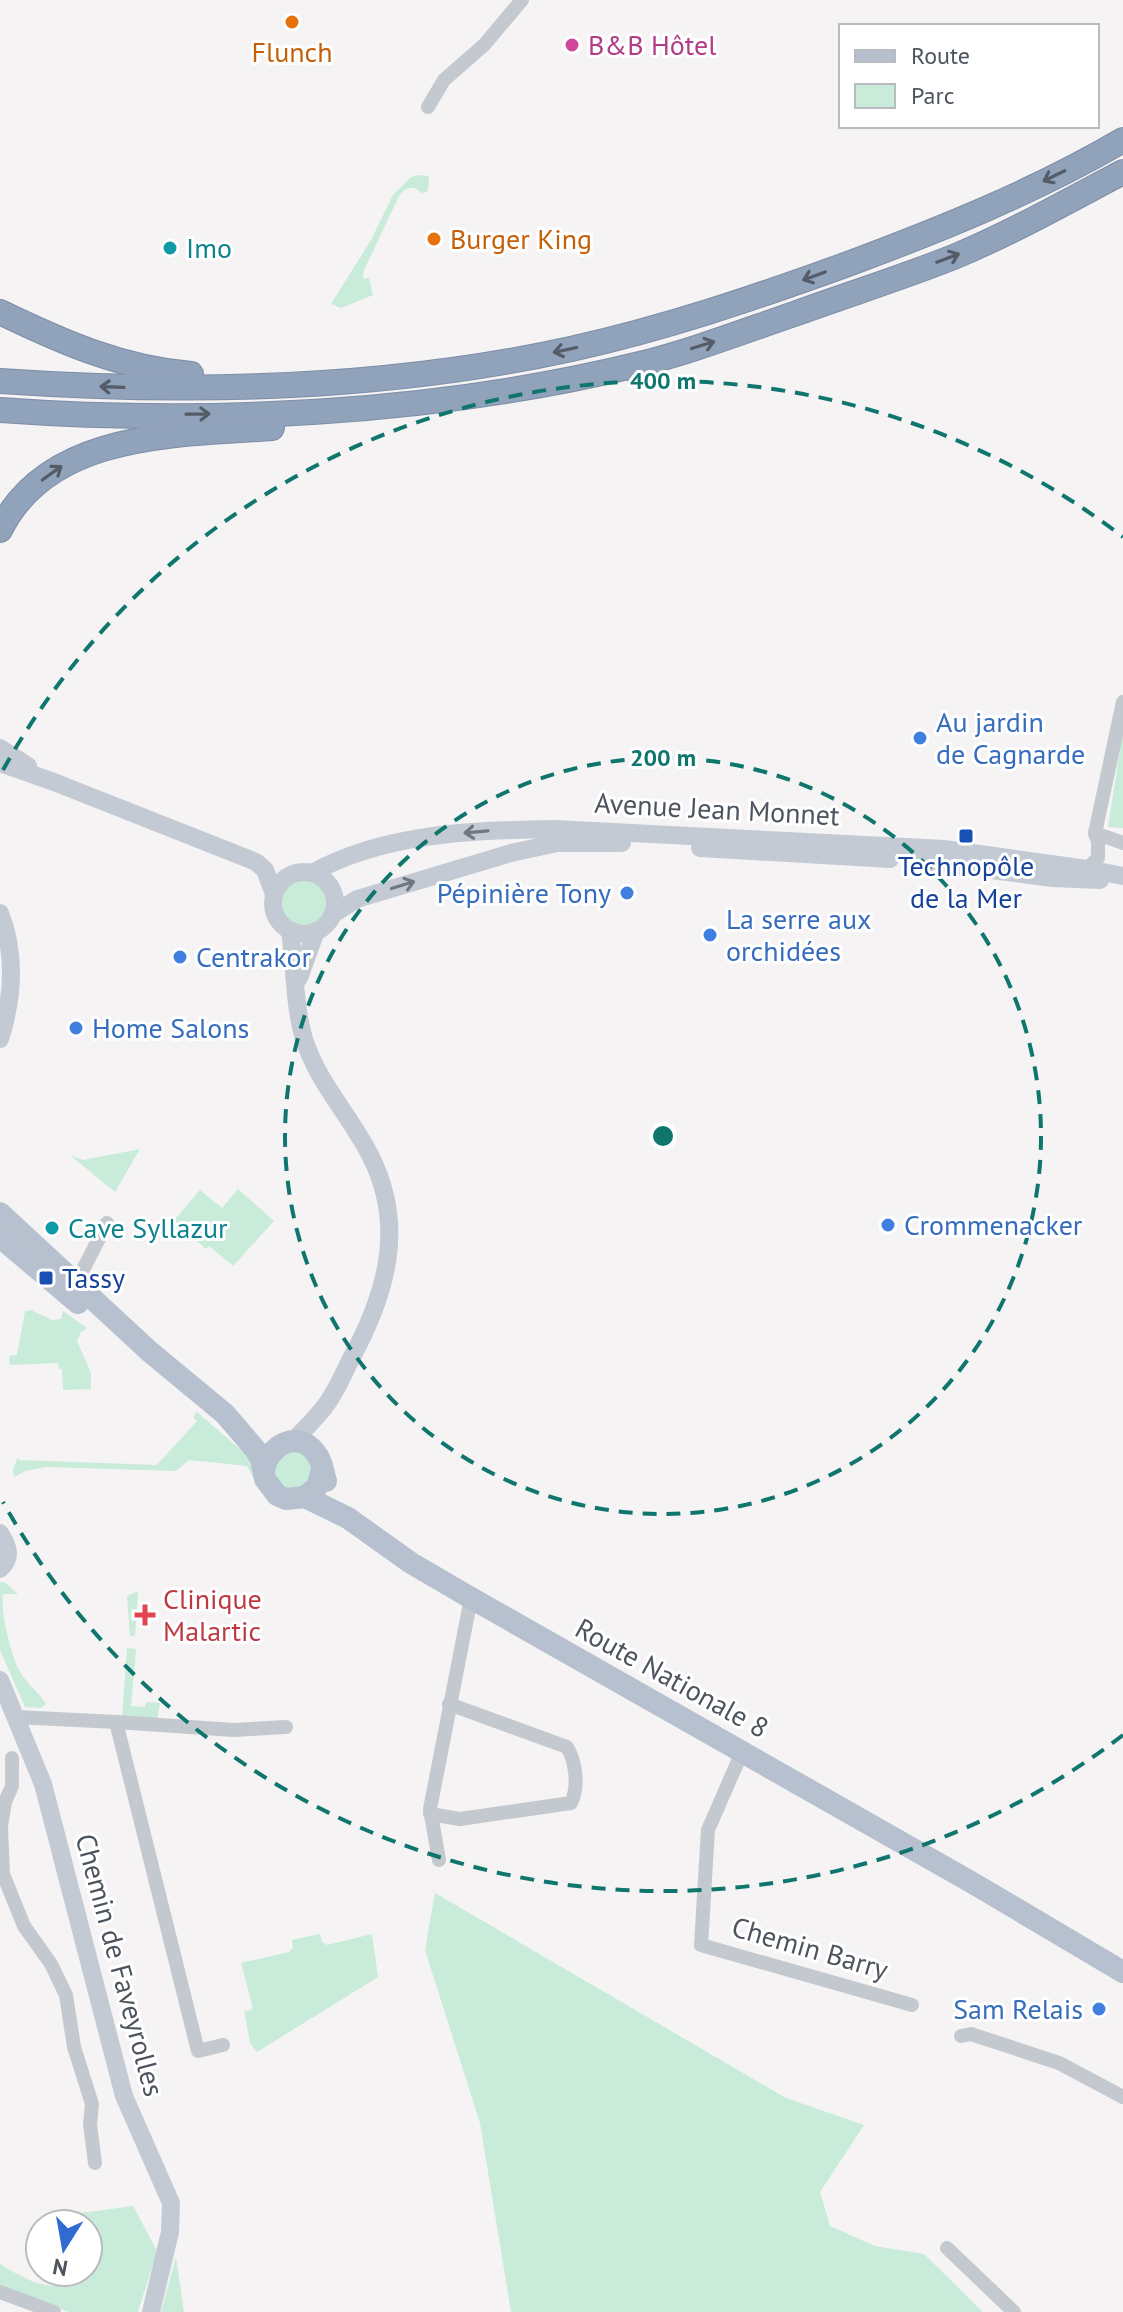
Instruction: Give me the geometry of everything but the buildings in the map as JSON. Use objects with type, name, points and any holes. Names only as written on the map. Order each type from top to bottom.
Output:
[{"type":"highway","points":[[0,381],[119,388],[309,384],[393,378],[495,364],[572,349],[717,311],[955,224],[1123,140]]},
{"type":"highway","points":[[0,410],[141,416],[309,412],[474,395],[554,383],[639,365],[731,336],[956,256],[1123,172]]},
{"type":"highway","points":[[0,312],[63,342],[148,369],[199,374],[314,371],[393,378]]},
{"type":"highway","points":[[0,530],[23,497],[41,481],[66,463],[113,444],[189,434],[351,422],[474,395]]},
{"type":"main road","points":[[0,748],[54,782]]},
{"type":"main road","points":[[0,763],[237,853],[324,879],[332,890],[335,904],[328,922],[316,931],[307,933],[290,930],[273,909],[274,894],[265,870],[237,853]]},
{"type":"main road","name":"Avenue Jean Monnet","points":[[305,873],[340,860],[431,837],[554,829],[944,849],[1086,869],[1123,878]]},
{"type":"main road","name":"Avenue Jean Monnet","points":[[332,915],[357,899],[497,856],[557,843],[639,843],[773,854],[1086,869]]},
{"type":"main road","points":[[274,894],[283,880],[305,873]]},
{"type":"main road","points":[[0,913],[8,942],[11,993],[0,1039]]},
{"type":"main road","points":[[264,1470],[269,1453],[289,1442],[324,1409],[375,1312],[383,1285],[390,1236],[387,1202],[371,1156],[327,1090],[304,1038],[298,1012],[290,930]]},
{"type":"main road","points":[[297,984],[316,931]]},
{"type":"main road","points":[[0,1213],[72,1290]]},
{"type":"main road","points":[[0,1238],[72,1290],[225,1414],[263,1436],[302,1443],[320,1462]]},
{"type":"main road","points":[[225,1414],[255,1449],[269,1488],[286,1499],[305,1497],[317,1487],[324,1409]]},
{"type":"main road","name":"Route Nationale 8","points":[[320,1462],[331,1492],[348,1518]]},
{"type":"main road","name":"Route Nationale 8","points":[[305,1497],[348,1518],[411,1563],[471,1598],[971,1882],[1123,1972]]},
{"type":"main road","points":[[0,1533],[9,1549],[7,1562],[0,1569]]},
{"type":"main road","name":"Chemin de Faveyrolles","points":[[0,1680],[43,1784],[124,2096],[171,2203],[168,2243],[151,2312]]},
{"type":"main road","name":"Route Nationale 8","points":[[971,1882],[1123,1959]]},
{"type":"street","points":[[428,107],[444,80],[484,45],[522,0]]},
{"type":"street","points":[[1086,869],[1098,842],[1095,833],[1123,702]]},
{"type":"street","points":[[1095,833],[1123,846]]},
{"type":"street","points":[[1086,869],[1123,846]]},
{"type":"street","points":[[72,1290],[107,1223]]},
{"type":"street","points":[[439,1860],[430,1814],[471,1598]]},
{"type":"street","points":[[430,1814],[460,1819],[476,1817],[571,1803],[576,1793],[573,1757],[567,1747],[449,1704]]},
{"type":"street","points":[[16,1717],[234,1730],[286,1727]]},
{"type":"street","points":[[116,1722],[198,2051],[223,2045]]},
{"type":"street","name":"Chemin Barry","points":[[742,1752],[708,1830],[701,1945],[912,2005]]},
{"type":"street","points":[[12,1758],[12,1786],[5,1802],[1,1826],[3,1874],[24,1926],[51,1964],[66,1995],[72,2038],[92,2104],[90,2124],[95,2163]]},
{"type":"street","points":[[961,2036],[971,2034],[1059,2063],[1123,2097]]},
{"type":"street","points":[[947,2248],[1014,2312]]},
{"type":"street","points":[[0,2292],[54,2312]]},
{"type":"green space","points":[[416,175],[429,176],[428,191],[422,193],[411,188],[400,194],[364,270],[363,279],[369,278],[373,295],[341,308],[331,304],[371,240],[393,195]]},
{"type":"green space","points":[[1123,731],[1123,828],[1108,827]]},
{"type":"green space","points":[[304,878],[321,886],[329,903],[321,920],[304,928],[287,920],[279,903],[287,886]]},
{"type":"green space","points":[[140,1149],[115,1192],[70,1155],[83,1160]]},
{"type":"green space","points":[[238,1189],[274,1221],[233,1266],[209,1246],[206,1249],[193,1238],[190,1241],[170,1225],[200,1190],[222,1208]]},
{"type":"green space","points":[[31,1310],[52,1320],[61,1319],[63,1311],[87,1328],[77,1341],[91,1373],[91,1389],[63,1390],[62,1369],[59,1369],[58,1363],[10,1365],[9,1356],[17,1355],[25,1311]]},
{"type":"green space","points":[[197,1412],[255,1462],[254,1479],[247,1466],[189,1460],[176,1471],[46,1467],[25,1471],[14,1477],[13,1469],[18,1457],[19,1460],[157,1465],[197,1421],[193,1417]]},
{"type":"green space","points":[[282,1451],[304,1451],[316,1476],[295,1493],[275,1484],[272,1462]]},
{"type":"green space","points":[[0,1582],[18,1594],[3,1594],[6,1631],[21,1673],[46,1704],[41,1708],[25,1707],[0,1650]]},
{"type":"green space","points":[[138,1591],[135,1636],[130,1636],[127,1596]]},
{"type":"green space","points":[[127,1648],[136,1649],[131,1706],[145,1707],[146,1702],[160,1703],[157,1720],[122,1717]]},
{"type":"green space","points":[[435,1893],[786,2098],[864,2125],[820,2192],[830,2226],[875,2246],[924,2254],[983,2312],[511,2312],[480,2123],[425,1950]]},
{"type":"green space","points":[[320,1934],[322,1942],[327,1945],[372,1934],[378,1977],[257,2052],[250,2043],[244,2011],[252,2010],[252,2004],[241,1963],[289,1952],[293,1948],[292,1940]]},
{"type":"green space","points":[[133,2206],[157,2251],[138,2312],[69,2312],[0,2286],[0,2264],[24,2278],[24,2288],[104,2288],[104,2210]]},
{"type":"green space","points":[[176,2257],[184,2312],[161,2312]]},
{"type":"place","name":"Flunch","points":[[292,22]]},
{"type":"place","name":"B&B Hôtel","points":[[572,45]]},
{"type":"place","name":"Burger King","points":[[434,239]]},
{"type":"place","name":"Imo","points":[[170,248]]},
{"type":"place","name":"Au jardin de Cagnarde","points":[[920,738]]},
{"type":"place","name":"Technopôle de la Mer","points":[[966,836]]},
{"type":"place","name":"Pépinière Tony","points":[[627,893]]},
{"type":"place","name":"La serre aux orchidées","points":[[710,935]]},
{"type":"place","name":"Centrakor","points":[[180,957]]},
{"type":"place","name":"Home Salons","points":[[76,1028]]},
{"type":"place","name":"Crommenacker","points":[[888,1225]]},
{"type":"place","name":"Cave Syllazur","points":[[52,1228]]},
{"type":"place","name":"Tassy","points":[[46,1278]]},
{"type":"place","name":"Clinique Malartic","points":[[145,1615]]},
{"type":"place","name":"Sam Relais","points":[[1099,2009]]}]
